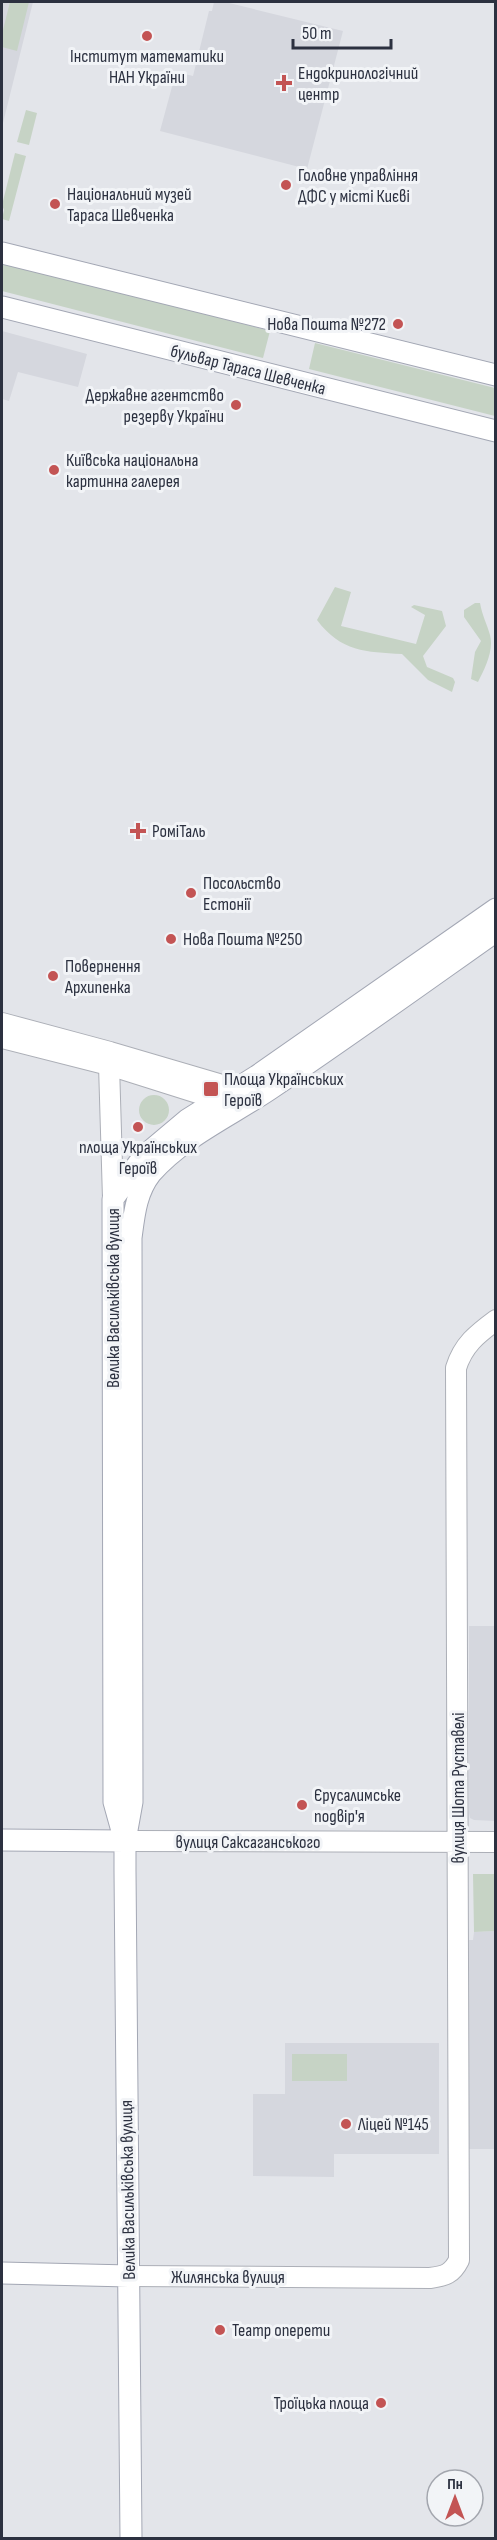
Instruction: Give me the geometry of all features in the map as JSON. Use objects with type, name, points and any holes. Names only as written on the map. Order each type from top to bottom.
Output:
[{"type":"main road","points":[[2,253],[495,375]]},
{"type":"main road","name":"бульвар Тараса Шевченка","points":[[2,307],[495,431]]},
{"type":"main road","name":"Велика Васильківська вулиця","points":[[131,2538],[125,1841],[132,1802],[131,1238],[134,1214],[143,1186],[168,1156],[241,1096],[495,909]]},
{"type":"main road","name":"Велика Васильківська вулиця","points":[[125,1841],[114,1802],[114,1199],[143,1157],[187,1120],[217,1099],[241,1096],[280,1082],[495,931]]},
{"type":"main road","points":[[2,1023],[109,1058],[241,1096]]},
{"type":"main road","points":[[2,1038],[109,1058],[217,1099]]},
{"type":"main road","points":[[109,1058],[114,1199]]},
{"type":"main road","name":"вулиця Шота Руставелі","points":[[453,2271],[459,2260],[460,2246],[456,1368],[461,1352],[467,1344],[495,1320]]},
{"type":"main road","name":"вулиця Саксаганського","points":[[2,1840],[495,1842]]},
{"type":"main road","name":"Жилянська вулиця","points":[[2,2273],[430,2278],[443,2277],[453,2271]]},
{"type":"shaded area","points":[[2,2],[33,2],[2,127]]},
{"type":"shaded area","points":[[214,2],[225,2],[343,31],[307,169],[160,131],[176,72],[193,76],[209,11],[212,11]]},
{"type":"shaded area","points":[[2,331],[87,354],[78,387],[18,372],[9,401],[2,399]]},
{"type":"shaded area","points":[[469,1626],[495,1626],[495,1821],[474,1820],[470,1818],[469,1813]]},
{"type":"shaded area","points":[[495,1931],[495,2149],[469,2149],[467,1940],[473,1940],[474,1932]]},
{"type":"shaded area","name":"Ліцей №145","points":[[285,2043],[439,2043],[439,2154],[334,2154],[334,2177],[253,2176],[253,2094],[285,2094]]},
{"type":"green space","points":[[10,2],[29,2],[17,51],[2,47],[2,34]]},
{"type":"green space","points":[[26,110],[37,113],[29,145],[17,142]]},
{"type":"green space","points":[[15,153],[26,156],[9,221],[2,219],[4,210],[2,205]]},
{"type":"green space","points":[[2,261],[270,331],[263,358],[2,291]]},
{"type":"green space","points":[[315,343],[495,388],[495,416],[309,369]]},
{"type":"green space","points":[[335,587],[351,592],[341,626],[416,644],[425,615],[411,607],[414,605],[442,611],[446,626],[423,656],[427,667],[453,678],[455,682],[452,692],[428,680],[402,654],[355,648],[335,639],[326,631],[317,620]]},
{"type":"green space","points":[[475,603],[480,603],[491,641],[488,659],[478,682],[471,679],[475,652],[481,641],[464,617],[464,610]]},
{"type":"green space","points":[[154,1095],[165,1099],[169,1110],[165,1121],[154,1125],[143,1121],[139,1110],[143,1099]]},
{"type":"green space","points":[[473,1874],[495,1874],[495,1931],[474,1932]]},
{"type":"green space","points":[[292,2054],[347,2054],[347,2081],[292,2081]]},
{"type":"place","name":"Інститут математики НАН України","points":[[147,36]]},
{"type":"place","name":"Ендокринологічний центр","points":[[284,83]]},
{"type":"place","name":"Головне управління ДФС у місті Києві","points":[[286,185]]},
{"type":"place","name":"Національний музей Тараса Шевченка","points":[[55,204]]},
{"type":"place","name":"Нова Пошта №272","points":[[398,324]]},
{"type":"place","name":"Державне агентство резерву України","points":[[236,405]]},
{"type":"place","name":"Київська національна картинна галерея","points":[[54,470]]},
{"type":"place","name":"РоміТаль","points":[[138,831]]},
{"type":"place","name":"Посольство Естонії","points":[[191,893]]},
{"type":"place","name":"Нова Пошта №250","points":[[171,939]]},
{"type":"place","name":"Повернення Архипенка","points":[[53,976]]},
{"type":"place","name":"Площа Українських Героїв","points":[[211,1089]]},
{"type":"place","name":"площа Українських Героїв","points":[[138,1127]]},
{"type":"place","name":"Єрусалимське подвір'я","points":[[302,1805]]},
{"type":"place","name":"Ліцей №145","points":[[346,2124]]},
{"type":"place","name":"Театр оперети","points":[[220,2330]]},
{"type":"place","name":"Троїцька площа","points":[[381,2403]]}]
